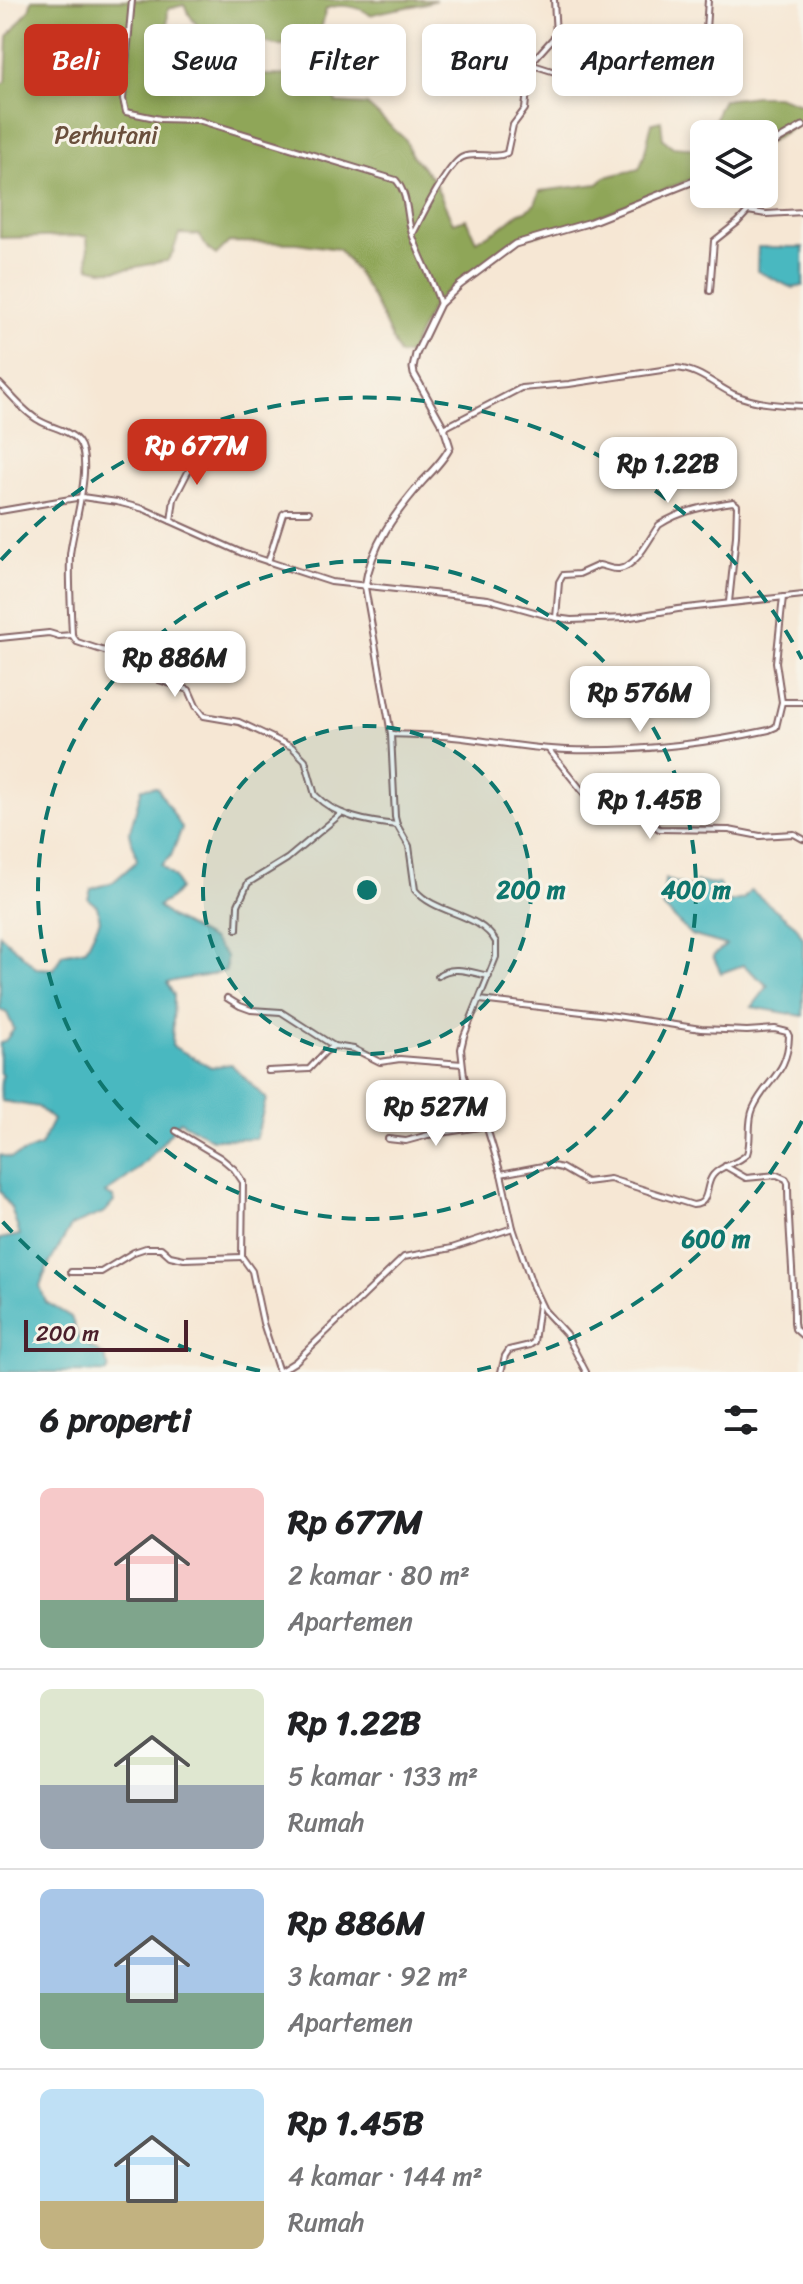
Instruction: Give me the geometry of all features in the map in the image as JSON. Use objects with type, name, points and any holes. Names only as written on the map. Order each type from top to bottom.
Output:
[{"type":"street","points":[[132,0],[123,99],[126,112],[160,119],[198,120],[396,180],[404,193],[412,234],[440,304]]},
{"type":"street","points":[[536,57],[556,35],[554,0]]},
{"type":"street","points":[[536,66],[577,74],[640,64],[655,67],[679,59],[705,44],[708,0]]},
{"type":"street","points":[[412,234],[446,175],[459,159],[471,155],[500,156],[507,153],[513,125],[523,114],[526,96]]},
{"type":"street","points":[[778,140],[803,126]]},
{"type":"street","points":[[586,1372],[566,1334],[539,1302],[513,1228],[501,1174],[480,1106],[469,1090],[461,1049],[497,948],[492,936],[469,919],[420,896],[412,882],[409,846],[397,825],[391,734],[365,587],[383,533],[394,514],[450,447],[444,428],[413,368],[416,354],[440,304],[460,285],[520,241],[588,223],[690,183]]},
{"type":"street","points":[[748,211],[766,214],[803,212]]},
{"type":"street","points":[[710,291],[714,241],[748,211]]},
{"type":"street","points":[[444,428],[521,388],[675,368],[691,370],[745,398],[777,405],[803,406]]},
{"type":"street","points":[[0,384],[38,420],[80,443],[83,454],[82,497],[70,554],[72,635]]},
{"type":"street","points":[[171,521],[174,499],[189,470],[190,446]]},
{"type":"street","points":[[0,511],[82,497],[133,506],[242,553],[331,582],[488,599],[556,618],[606,620],[803,595]]},
{"type":"street","points":[[556,618],[559,579],[563,575],[586,572],[599,565],[612,569],[626,567],[659,525],[693,508],[733,502],[737,505],[736,536],[729,602]]},
{"type":"street","points":[[268,562],[283,514],[309,512]]},
{"type":"street","points":[[391,734],[451,736],[548,749],[617,750],[720,740],[776,727],[782,702],[776,662],[783,597]]},
{"type":"street","points":[[0,638],[49,633],[72,635],[82,644],[144,664],[159,680],[189,690],[204,716],[239,722],[292,747],[305,760],[315,795],[342,813],[372,823],[397,825]]},
{"type":"street","points":[[782,702],[803,702]]},
{"type":"street","points":[[548,749],[592,803],[627,805],[659,829],[729,830],[750,835],[794,834],[803,839]]},
{"type":"street","points":[[237,929],[238,905],[248,883],[287,859],[342,813]]},
{"type":"street","points":[[438,976],[450,970],[489,976]]},
{"type":"street","points":[[227,998],[251,1010],[281,1012],[334,1046],[354,1049],[380,1062],[400,1059],[462,1064]]},
{"type":"street","points":[[480,1000],[701,1029],[784,1030],[789,1036],[785,1061],[751,1112],[747,1154],[736,1164],[716,1171],[705,1199],[697,1205],[610,1179],[586,1182],[562,1168],[548,1165],[501,1174]]},
{"type":"street","points":[[268,1071],[309,1069],[334,1046]]},
{"type":"street","points":[[388,1139],[406,1141],[486,1126]]},
{"type":"street","points":[[176,1131],[221,1158],[241,1177],[244,1189],[242,1257],[252,1271],[263,1323],[279,1372],[295,1362],[404,1257],[452,1248],[513,1228]]},
{"type":"street","points":[[725,1166],[746,1178],[777,1175],[788,1183],[794,1322],[795,1329],[803,1336]]},
{"type":"street","points":[[71,1272],[101,1272],[146,1248],[161,1248],[170,1256],[184,1259],[242,1257]]},
{"type":"street","points":[[501,1372],[509,1350],[534,1342],[539,1302]]},
{"type":"green space","name":"Perhutani","points":[[32,0],[436,0],[370,15],[355,8],[331,7],[326,9],[322,24],[281,24],[279,45],[265,42],[265,24],[196,24],[184,5],[168,9],[168,24],[144,24],[144,96],[265,96],[265,74],[281,74],[281,96],[335,96],[336,103],[367,105],[406,140],[411,154],[433,179],[453,223],[466,219],[476,241],[535,204],[540,191],[598,184],[605,177],[639,169],[652,123],[661,121],[663,139],[673,147],[690,148],[690,180],[587,221],[520,239],[442,295],[431,308],[409,354],[399,355],[366,286],[338,249],[297,243],[229,242],[216,255],[199,235],[179,234],[167,261],[108,270],[89,267],[87,236],[0,238],[0,84],[6,82],[8,36],[29,10]]},
{"type":"green space","points":[[777,96],[803,105],[803,121],[778,136],[778,120],[715,120],[723,100]]},
{"type":"water","points":[[758,247],[803,247],[803,286],[792,288],[757,271]]},
{"type":"water","points":[[157,787],[182,828],[171,856],[161,865],[175,878],[179,889],[158,906],[170,917],[212,940],[226,956],[226,970],[167,983],[174,995],[172,1046],[211,1067],[231,1064],[266,1099],[256,1138],[212,1139],[180,1121],[138,1169],[105,1193],[113,1197],[114,1202],[105,1212],[71,1226],[40,1287],[46,1302],[71,1317],[79,1339],[104,1356],[109,1368],[107,1372],[0,1372],[0,1239],[20,1235],[11,1208],[0,1191],[0,1155],[11,1158],[40,1146],[53,1120],[38,1107],[2,1101],[0,1043],[14,1029],[7,1013],[0,1010],[0,934],[36,968],[54,969],[62,954],[86,949],[100,920],[97,906],[88,899],[91,889],[113,882],[137,861],[129,834],[142,788]]},
{"type":"water","points":[[665,879],[695,889],[696,882],[719,884],[725,903],[743,899],[751,890],[796,926],[803,938],[803,1016],[752,1007],[768,986],[743,965],[721,973],[713,956],[726,945],[691,935],[663,907]]}]
